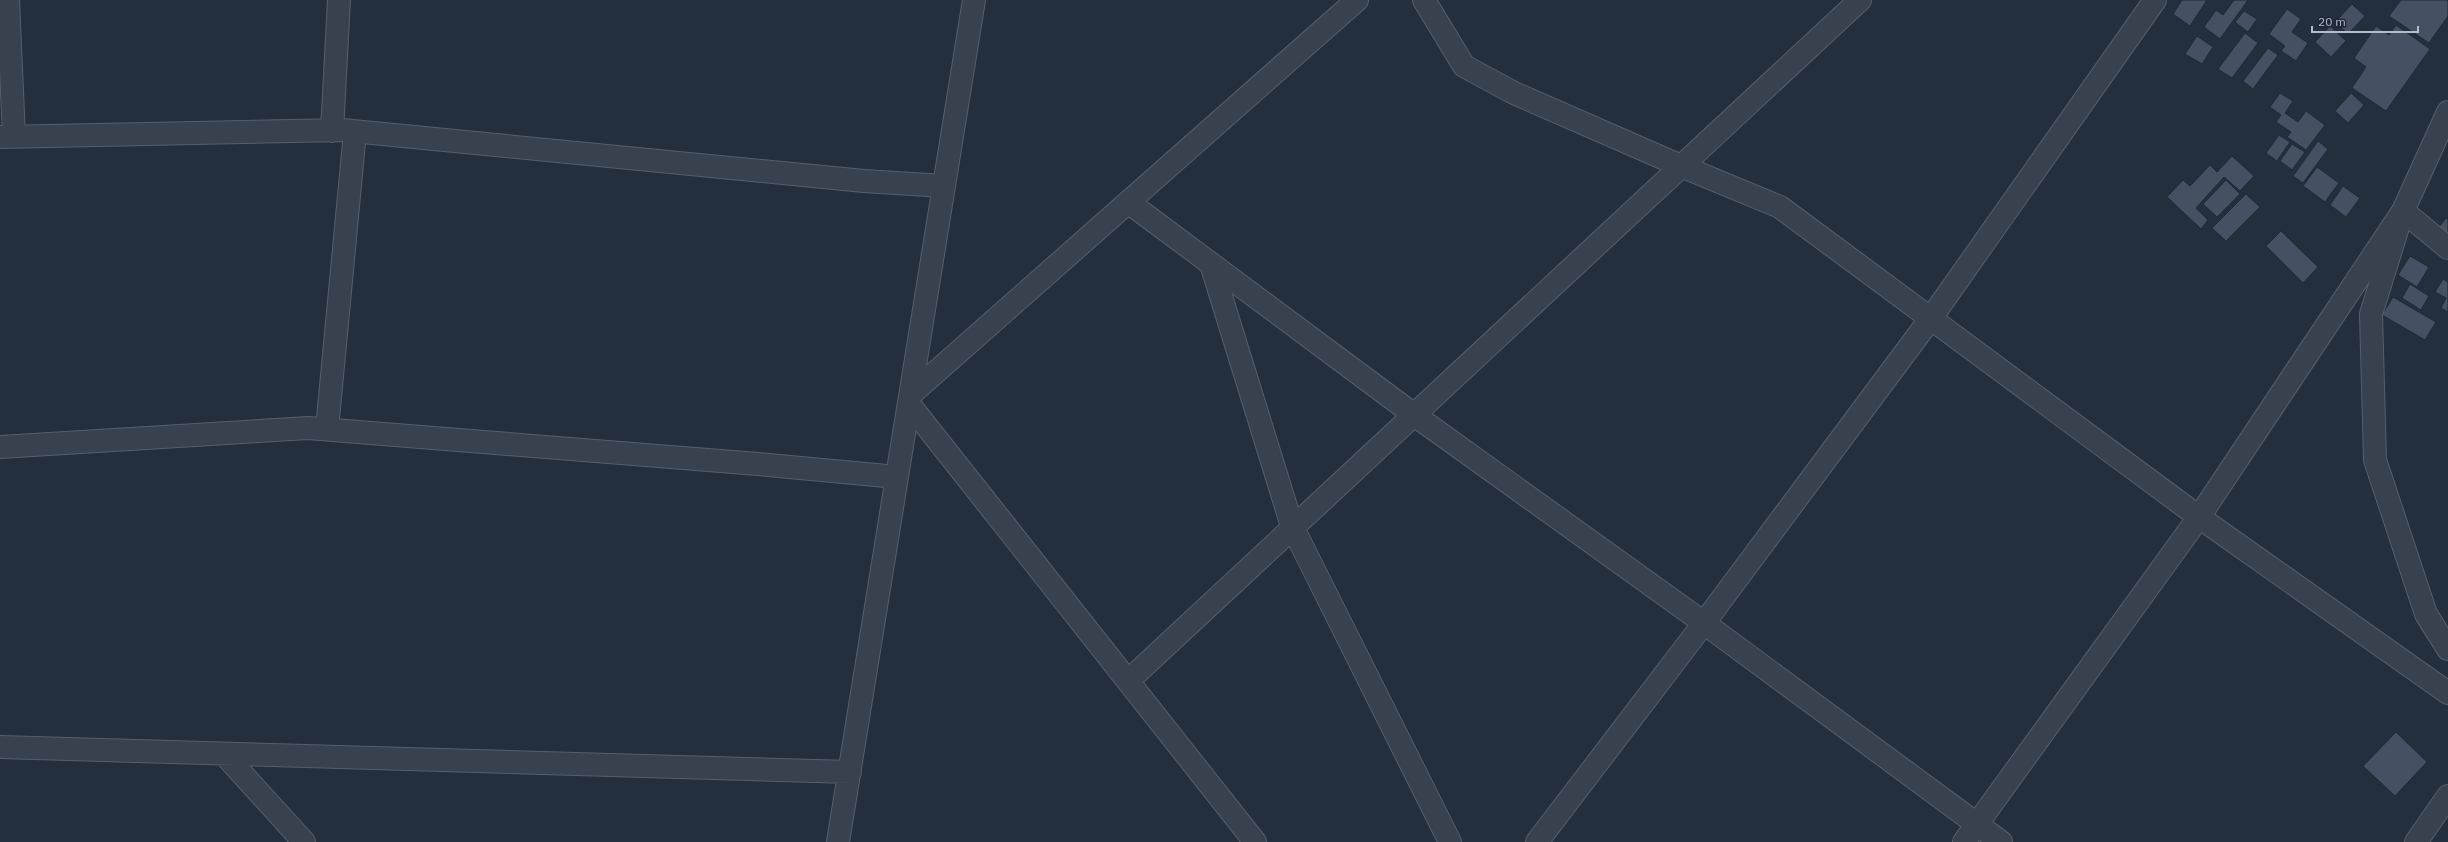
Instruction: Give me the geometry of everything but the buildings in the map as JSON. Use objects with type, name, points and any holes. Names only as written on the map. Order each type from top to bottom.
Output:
[{"type":"street","points":[[8,0],[7,137],[332,131],[355,132],[864,181],[944,186]]},
{"type":"street","points":[[332,131],[339,0]]},
{"type":"street","points":[[838,842],[974,0]]},
{"type":"street","points":[[910,399],[1128,202],[1357,0]]},
{"type":"street","points":[[1424,0],[1464,66],[1514,93],[1681,166],[1780,206],[2199,517],[2448,693]]},
{"type":"street","points":[[1128,681],[1292,526],[1860,0]]},
{"type":"street","points":[[1537,842],[1704,623],[1931,318],[2155,0]]},
{"type":"street","points":[[2448,112],[2404,211],[2371,314],[2375,460],[2426,614],[2448,649]]},
{"type":"street","points":[[327,429],[355,132]]},
{"type":"street","points":[[1128,202],[1413,414],[1704,623],[2001,842]]},
{"type":"street","points":[[2404,211],[2448,248]]},
{"type":"street","points":[[1964,842],[2199,517],[2404,211]]},
{"type":"street","points":[[1211,264],[1292,526],[1450,842]]},
{"type":"street","points":[[910,399],[1128,681],[1255,842]]},
{"type":"street","points":[[0,447],[308,428],[758,464],[897,477]]},
{"type":"street","points":[[0,746],[850,772]]},
{"type":"street","points":[[224,754],[304,842]]},
{"type":"street","points":[[2416,842],[2448,796]]}]
